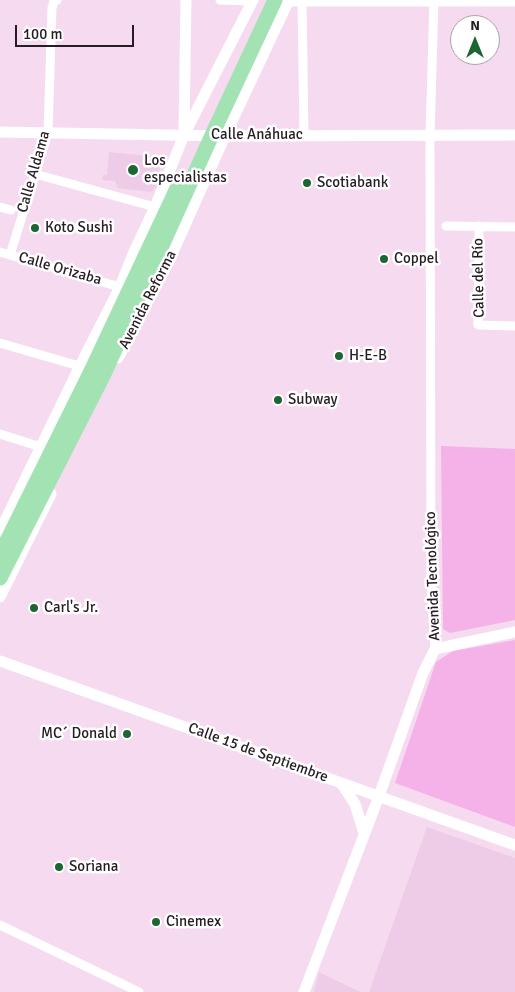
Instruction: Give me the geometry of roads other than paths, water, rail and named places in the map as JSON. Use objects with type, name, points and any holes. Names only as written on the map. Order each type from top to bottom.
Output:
[{"type":"main road","name":"Avenida Reforma","points":[[0,555],[96,371],[213,135],[257,0]]},
{"type":"main road","name":"Avenida Reforma","points":[[0,578],[96,371],[140,268],[284,1]]},
{"type":"main road","points":[[120,287],[131,280],[135,271],[140,268]]},
{"type":"street","name":"Calle Aldama","points":[[10,255],[48,133],[52,8],[57,0]]},
{"type":"street","points":[[184,135],[186,0]]},
{"type":"street","points":[[220,0],[257,0]]},
{"type":"street","name":"Avenida Reforma","points":[[0,597],[96,371],[120,287],[184,135],[257,0]]},
{"type":"street","points":[[284,1],[515,2]]},
{"type":"street","name":"Avenida Tecnológico","points":[[304,992],[379,796],[423,673],[435,649],[431,577],[430,135],[434,1]]},
{"type":"street","points":[[302,2],[304,135]]},
{"type":"street","name":"Calle Anáhuac","points":[[0,132],[184,135],[515,134]]},
{"type":"street","points":[[35,174],[155,207]]},
{"type":"street","points":[[0,207],[11,210]]},
{"type":"street","name":"Calle del Río","points":[[446,226],[515,227]]},
{"type":"street","name":"Calle del Río","points":[[479,226],[478,325],[515,326]]},
{"type":"street","name":"Calle Orizaba","points":[[0,252],[120,287]]},
{"type":"street","points":[[0,343],[96,371]]},
{"type":"street","name":"Avenida Reforma","points":[[1,525],[41,447],[96,371]]},
{"type":"street","points":[[0,434],[41,447]]},
{"type":"street","points":[[435,649],[515,632]]},
{"type":"street","name":"Calle 15 de Septiembre","points":[[0,661],[515,845]]},
{"type":"street","points":[[340,783],[355,804],[364,834]]},
{"type":"street","points":[[0,926],[140,992]]},
{"type":"place","name":"Los especialistas","points":[[133,170]]},
{"type":"place","name":"Scotiabank","points":[[307,183]]},
{"type":"place","name":"Koto Sushi","points":[[35,228]]},
{"type":"place","name":"Coppel","points":[[384,259]]},
{"type":"place","name":"H-E-B","points":[[339,356]]},
{"type":"place","name":"Subway","points":[[278,400]]},
{"type":"place","name":"Carl's Jr.","points":[[34,608]]},
{"type":"place","name":"MC´ Donald","points":[[127,734]]},
{"type":"place","name":"Soriana","points":[[59,867]]},
{"type":"place","name":"Cinemex","points":[[156,922]]}]
